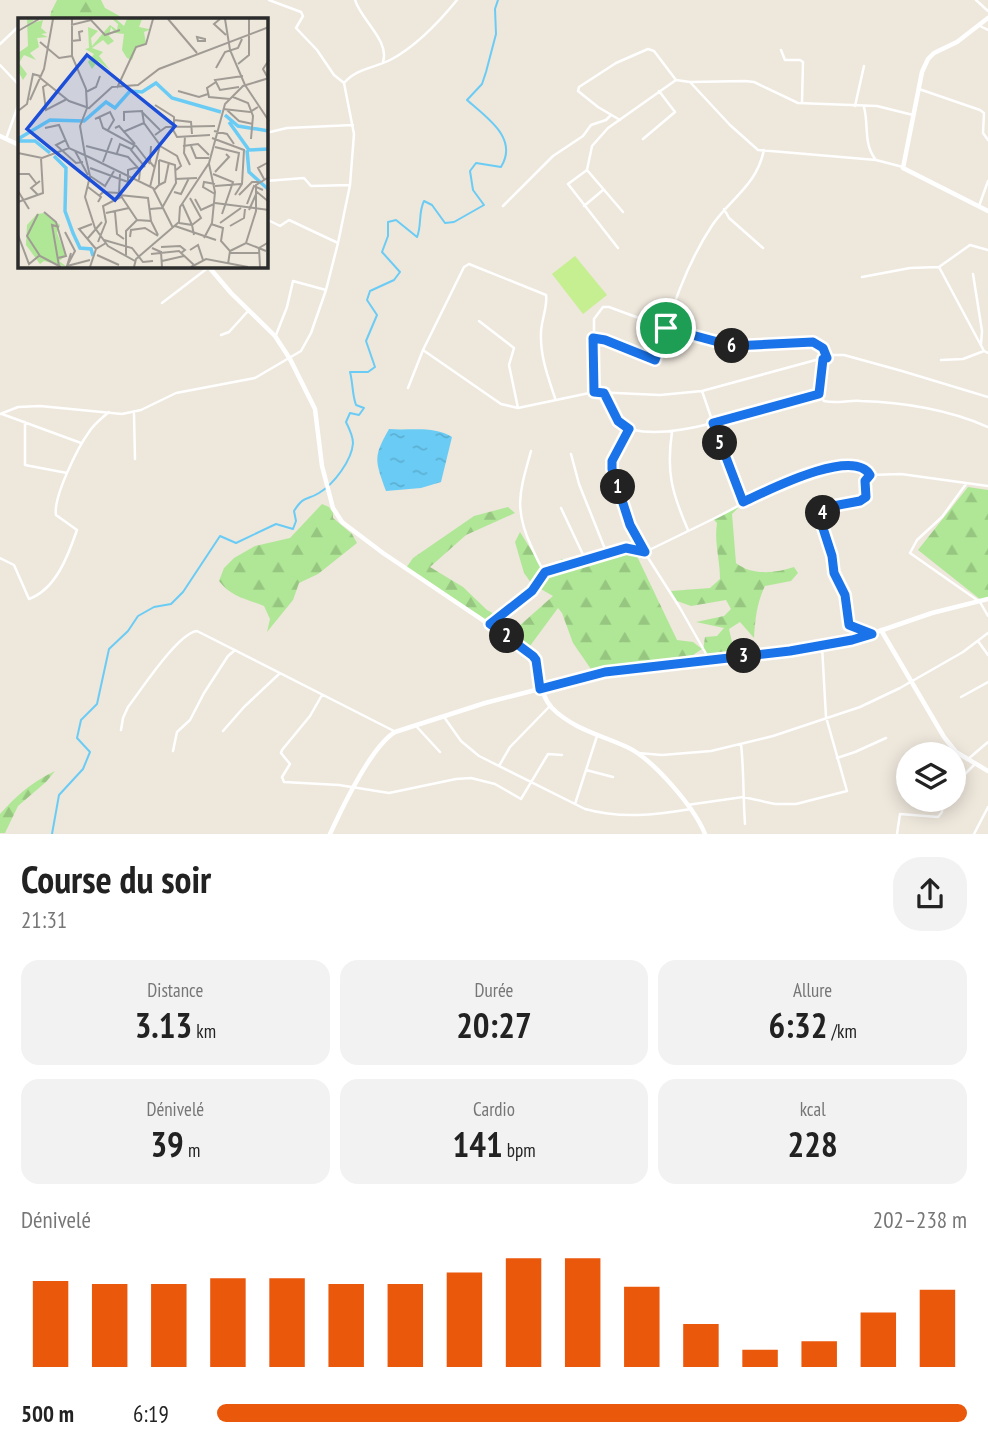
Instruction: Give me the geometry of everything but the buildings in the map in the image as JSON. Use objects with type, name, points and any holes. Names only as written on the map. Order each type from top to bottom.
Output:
[{"type":"street","points":[[1,414],[25,406],[134,413],[176,393],[255,378],[301,351],[326,290],[338,243],[350,185],[353,125],[344,83],[334,75],[317,50],[296,27],[303,14],[269,0]]},
{"type":"street","points":[[355,0],[362,17],[383,47],[386,55],[383,62]]},
{"type":"street","points":[[344,83],[358,71],[398,55],[430,30],[457,0]]},
{"type":"street","points":[[976,0],[988,10]]},
{"type":"street","points":[[903,168],[922,72],[929,58],[957,42],[988,18]]},
{"type":"street","points":[[980,26],[988,30]]},
{"type":"street","points":[[0,44],[18,27]]},
{"type":"street","points":[[620,120],[592,103],[577,89],[615,63],[651,49],[676,80]]},
{"type":"street","points":[[781,50],[785,60],[803,62],[802,102]]},
{"type":"street","points":[[0,65],[18,84]]},
{"type":"street","points":[[855,106],[864,66]]},
{"type":"street","points":[[618,248],[568,186],[587,170],[592,146],[620,120],[676,80],[750,82],[793,101],[877,106],[914,115]]},
{"type":"street","points":[[690,82],[749,144],[764,150],[876,160],[903,168],[988,211]]},
{"type":"street","points":[[919,89],[981,110],[985,118],[983,133],[988,140]]},
{"type":"street","points":[[643,139],[675,112],[659,90]]},
{"type":"street","points":[[6,139],[18,106]]},
{"type":"street","points":[[864,107],[867,142],[870,153],[876,160]]},
{"type":"street","points":[[503,206],[554,156],[583,136],[591,125],[611,116]]},
{"type":"street","points":[[268,133],[287,128],[353,125]]},
{"type":"street","points":[[0,136],[18,145]]},
{"type":"street","points":[[593,338],[605,340],[655,360],[684,280],[708,232],[724,209],[750,183],[761,163],[764,150]]},
{"type":"street","points":[[587,170],[623,212]]},
{"type":"street","points":[[268,181],[304,178],[311,186],[350,185]]},
{"type":"street","points":[[979,206],[988,181]]},
{"type":"street","points":[[584,206],[603,190]]},
{"type":"street","points":[[724,209],[732,222],[763,248]]},
{"type":"street","points":[[268,220],[280,226],[289,220],[338,243]]},
{"type":"street","points":[[862,277],[910,268],[939,267],[970,245],[988,250]]},
{"type":"street","points":[[408,388],[423,350],[464,267],[469,264],[546,295],[541,321],[541,344],[555,399]]},
{"type":"street","points":[[939,267],[986,352],[956,360],[941,360]]},
{"type":"street","points":[[162,303],[207,268]]},
{"type":"street","points":[[209,268],[275,336],[290,359],[315,409],[320,461],[337,515],[349,528],[533,656],[536,660],[540,689],[550,706],[572,723],[597,736],[639,753],[684,755],[741,744],[875,701],[978,642],[988,633]]},
{"type":"street","points":[[973,274],[982,331],[981,344]]},
{"type":"street","points":[[275,336],[287,307],[293,281],[326,290]]},
{"type":"street","points":[[594,392],[594,319],[603,307],[609,307],[666,328],[733,346],[813,342],[821,345],[825,358],[819,394]]},
{"type":"street","points":[[220,335],[229,332],[249,310]]},
{"type":"street","points":[[479,321],[514,348],[509,365],[518,408]]},
{"type":"street","points":[[423,350],[501,404],[518,408],[594,392],[660,396],[702,391],[844,355],[988,397]]},
{"type":"street","points":[[702,391],[743,502]]},
{"type":"street","points":[[604,393],[618,421],[629,429],[656,432],[713,423],[819,394]]},
{"type":"street","points":[[819,394],[827,402],[892,404],[940,412],[988,427]]},
{"type":"street","points":[[0,558],[14,565],[29,599],[40,594],[55,578],[77,530],[59,518],[55,511],[67,472],[92,428],[109,412]]},
{"type":"street","points":[[134,413],[135,459]]},
{"type":"street","points":[[1,414],[82,443]]},
{"type":"street","points":[[25,422],[25,465],[67,472]]},
{"type":"street","points":[[629,429],[612,461],[612,469],[630,525],[709,659]]},
{"type":"street","points":[[673,431],[669,460],[671,485],[688,530]]},
{"type":"street","points":[[531,451],[519,510],[524,531],[545,572]]},
{"type":"street","points":[[571,454],[579,484],[607,554]]},
{"type":"street","points":[[490,624],[532,591],[545,572],[626,548],[645,552],[743,502],[810,472],[839,467],[862,467],[870,475],[926,477],[988,486]]},
{"type":"street","points":[[870,475],[865,481],[866,497],[860,501],[828,507],[821,517],[821,522],[832,556],[834,573],[845,595],[849,625],[872,634]]},
{"type":"street","points":[[966,484],[942,517],[917,540],[911,553],[980,602],[988,616]]},
{"type":"street","points":[[561,508],[586,561]]},
{"type":"street","points":[[330,834],[375,753],[389,735],[395,732],[485,703],[605,672],[822,646],[872,634],[920,616],[988,599]]},
{"type":"street","points":[[881,630],[944,737],[956,752],[988,771]]},
{"type":"street","points":[[121,730],[128,707],[189,633],[197,631],[395,732]]},
{"type":"street","points":[[978,642],[988,655]]},
{"type":"street","points":[[444,718],[469,749],[575,804],[600,813],[630,816],[743,797],[785,805],[844,793],[847,788],[826,717],[822,646]]},
{"type":"street","points":[[173,751],[177,732],[190,720],[204,692],[235,650]]},
{"type":"street","points":[[223,731],[281,672]]},
{"type":"street","points":[[961,697],[988,682]]},
{"type":"street","points":[[322,695],[310,716],[281,752],[290,766],[282,780],[394,792],[471,778],[495,785],[521,799],[548,754],[562,755]]},
{"type":"street","points":[[499,766],[510,747],[550,706]]},
{"type":"street","points":[[416,726],[440,752]]},
{"type":"street","points":[[575,804],[597,736]]},
{"type":"street","points":[[837,758],[886,738]]},
{"type":"street","points":[[967,760],[988,741]]},
{"type":"street","points":[[741,744],[746,824]]},
{"type":"street","points":[[639,753],[659,771],[689,807],[705,834]]},
{"type":"street","points":[[966,773],[974,765]]},
{"type":"street","points":[[586,770],[613,777]]},
{"type":"street","points":[[974,834],[988,807]]},
{"type":"street","points":[[897,834],[900,814],[938,817],[942,812]]},
{"type":"green space","points":[[57,0],[101,0],[105,8],[123,18],[50,18]]},
{"type":"green space","points":[[575,256],[607,295],[583,314],[552,274]]},
{"type":"green space","points":[[968,487],[988,490],[988,598],[981,600],[918,550]]},
{"type":"green space","points":[[322,504],[329,507],[333,518],[352,534],[357,543],[318,574],[299,583],[293,600],[267,632],[270,619],[264,606],[229,591],[219,581],[224,568],[234,558],[255,546],[290,538]]},
{"type":"green space","points":[[742,504],[732,514],[736,563],[757,572],[794,567],[798,573],[791,581],[765,586],[757,611],[754,638],[740,622],[729,629],[732,642],[729,657],[709,659],[703,651],[705,637],[717,636],[724,628],[696,622],[724,616],[731,609],[726,600],[691,606],[677,601],[671,591],[710,588],[720,579],[717,523],[713,519]]},
{"type":"green space","points":[[508,507],[515,513],[466,535],[430,567],[463,587],[487,610],[518,627],[553,596],[532,584],[524,573],[515,542],[520,532],[545,572],[560,568],[561,559],[586,561],[630,549],[635,552],[677,640],[693,642],[702,649],[693,655],[595,675],[573,643],[558,608],[527,650],[406,568],[413,558],[474,516]]},
{"type":"green space","points":[[55,771],[18,806],[5,833],[0,833],[0,814],[25,790]]},
{"type":"water","points":[[389,429],[437,431],[452,437],[441,482],[421,488],[386,491],[377,459]]},
{"type":"waterway","points":[[52,834],[59,795],[83,769],[90,752],[77,738],[81,720],[97,704],[109,649],[128,631],[138,616],[154,607],[171,604],[183,592],[220,536],[236,543],[276,524],[293,529],[297,506],[325,489],[346,464],[353,443],[346,422],[350,413],[359,415],[364,408],[356,405],[350,372],[368,372],[375,367],[366,341],[377,315],[367,300],[370,291],[394,280],[400,272],[382,252],[388,236],[388,222],[396,220],[417,237],[424,201],[432,205],[445,223],[454,222],[484,205],[473,190],[470,171],[476,163],[501,167],[505,156],[506,147],[498,129],[467,100],[482,84],[486,72],[496,34],[495,9],[498,0]]},
{"type":"route","points":[[666,328],[733,346],[813,342],[823,348],[827,358],[823,359],[819,394],[713,423],[743,502],[810,472],[839,467],[867,469],[870,475],[865,481],[866,497],[860,501],[828,507],[821,517],[821,522],[832,556],[832,568],[845,595],[849,625],[872,634],[790,651],[605,672],[540,689],[536,660],[533,656],[490,624],[532,591],[545,572],[626,548],[645,552],[630,525],[612,469],[612,461],[629,429],[618,421],[604,393],[594,392],[593,338],[605,340],[655,360],[666,328]]}]
